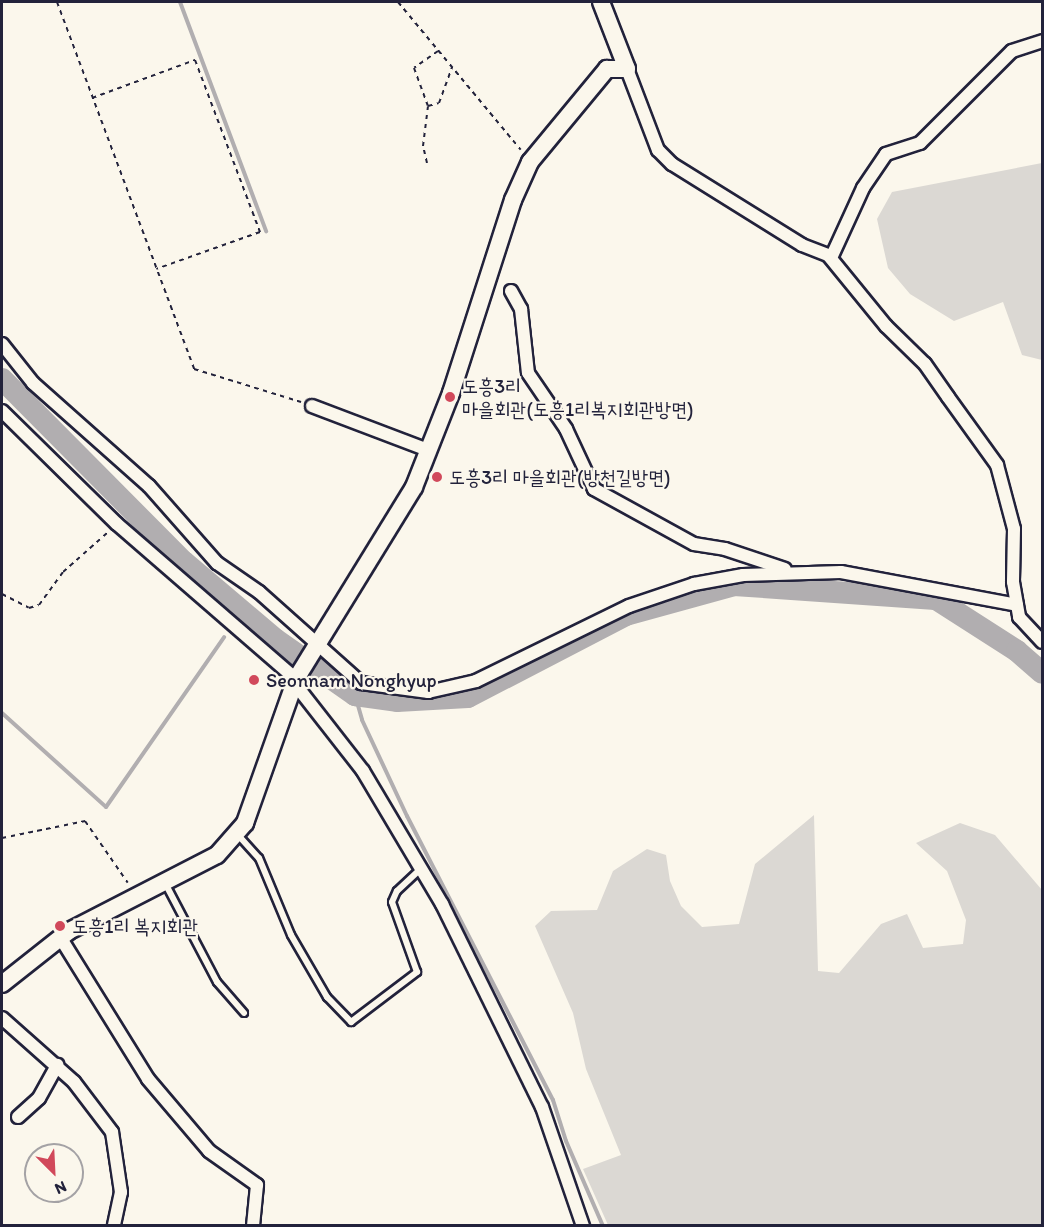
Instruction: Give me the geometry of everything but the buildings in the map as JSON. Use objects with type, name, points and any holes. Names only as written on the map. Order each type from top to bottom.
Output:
[{"type":"street","points":[[601,2],[658,150],[672,164],[802,245],[831,258],[886,326],[925,364],[997,465],[1014,529],[1019,617],[1042,642]]},
{"type":"street","points":[[831,258],[863,188],[886,154],[920,143],[1012,51],[1042,41]]},
{"type":"street","points":[[2,984],[60,937],[217,855],[238,835],[246,823],[276,728],[297,678],[314,647],[395,522],[428,450],[451,393],[513,200],[531,162],[607,69],[627,69]]},
{"type":"street","points":[[511,291],[520,309],[528,373],[567,429],[594,489],[694,544],[725,549],[794,572]]},
{"type":"street","points":[[2,344],[33,383],[149,486],[217,563],[259,592],[314,647],[361,684],[428,692],[476,681],[629,606],[670,591],[743,575],[841,572],[1017,605]]},
{"type":"street","points":[[312,406],[428,450]]},
{"type":"street","points":[[2,411],[117,524],[297,678],[363,771],[422,868],[542,1107],[583,1226]]},
{"type":"street","points":[[60,937],[148,1079],[209,1151],[257,1185],[251,1222]]},
{"type":"street","points":[[2,1018],[74,1082],[112,1132],[121,1192],[114,1226]]},
{"type":"street","points":[[18,1117],[39,1098],[57,1065]]},
{"type":"lane","points":[[238,835],[258,858],[291,935],[327,997],[351,1022],[417,972],[392,902],[396,891],[422,868]]},
{"type":"lane","points":[[165,883],[217,982],[244,1013]]},
{"type":"path","points":[[57,2],[194,369],[312,406]]},
{"type":"path","points":[[398,2],[531,162]]},
{"type":"path","points":[[427,163],[423,147],[428,106],[414,68],[439,51]]},
{"type":"path","points":[[92,98],[195,60],[256,221],[260,232],[156,269]]},
{"type":"path","points":[[428,106],[439,103],[452,67]]},
{"type":"path","points":[[2,594],[30,608],[39,605],[63,572],[117,524]]},
{"type":"path","points":[[2,838],[85,821],[137,895]]},
{"type":"shaded area","points":[[1042,163],[1042,360],[1022,355],[1003,302],[954,321],[910,294],[888,268],[877,219],[892,192]]},
{"type":"shaded area","points":[[814,815],[818,971],[839,973],[881,924],[907,914],[923,948],[963,944],[966,920],[947,871],[916,843],[960,823],[995,835],[1042,890],[1042,1225],[608,1225],[583,1169],[621,1155],[586,1069],[573,1013],[535,926],[551,911],[597,910],[613,871],[647,849],[666,855],[670,881],[681,906],[702,927],[739,924],[755,864]]},
{"type":"waterway","points":[[180,2],[266,231]]},
{"type":"waterway","points":[[2,379],[184,562],[275,639],[355,695],[397,701],[468,697],[626,615],[734,585],[936,599],[1017,651],[1042,673]]},
{"type":"waterway","points":[[2,713],[106,807],[224,637]]},
{"type":"waterway","points":[[355,695],[362,720],[407,816],[553,1100],[566,1141],[603,1226]]},
{"type":"place","name":"도흥3리 마을회관(도흥1리복지회관방면)","points":[[450,397]]},
{"type":"place","name":"도흥3리 마을회관(방천길방면)","points":[[437,477]]},
{"type":"place","name":"Seonnam Nonghyup","points":[[254,680]]},
{"type":"place","name":"도흥1리 복지회관","points":[[60,926]]}]
